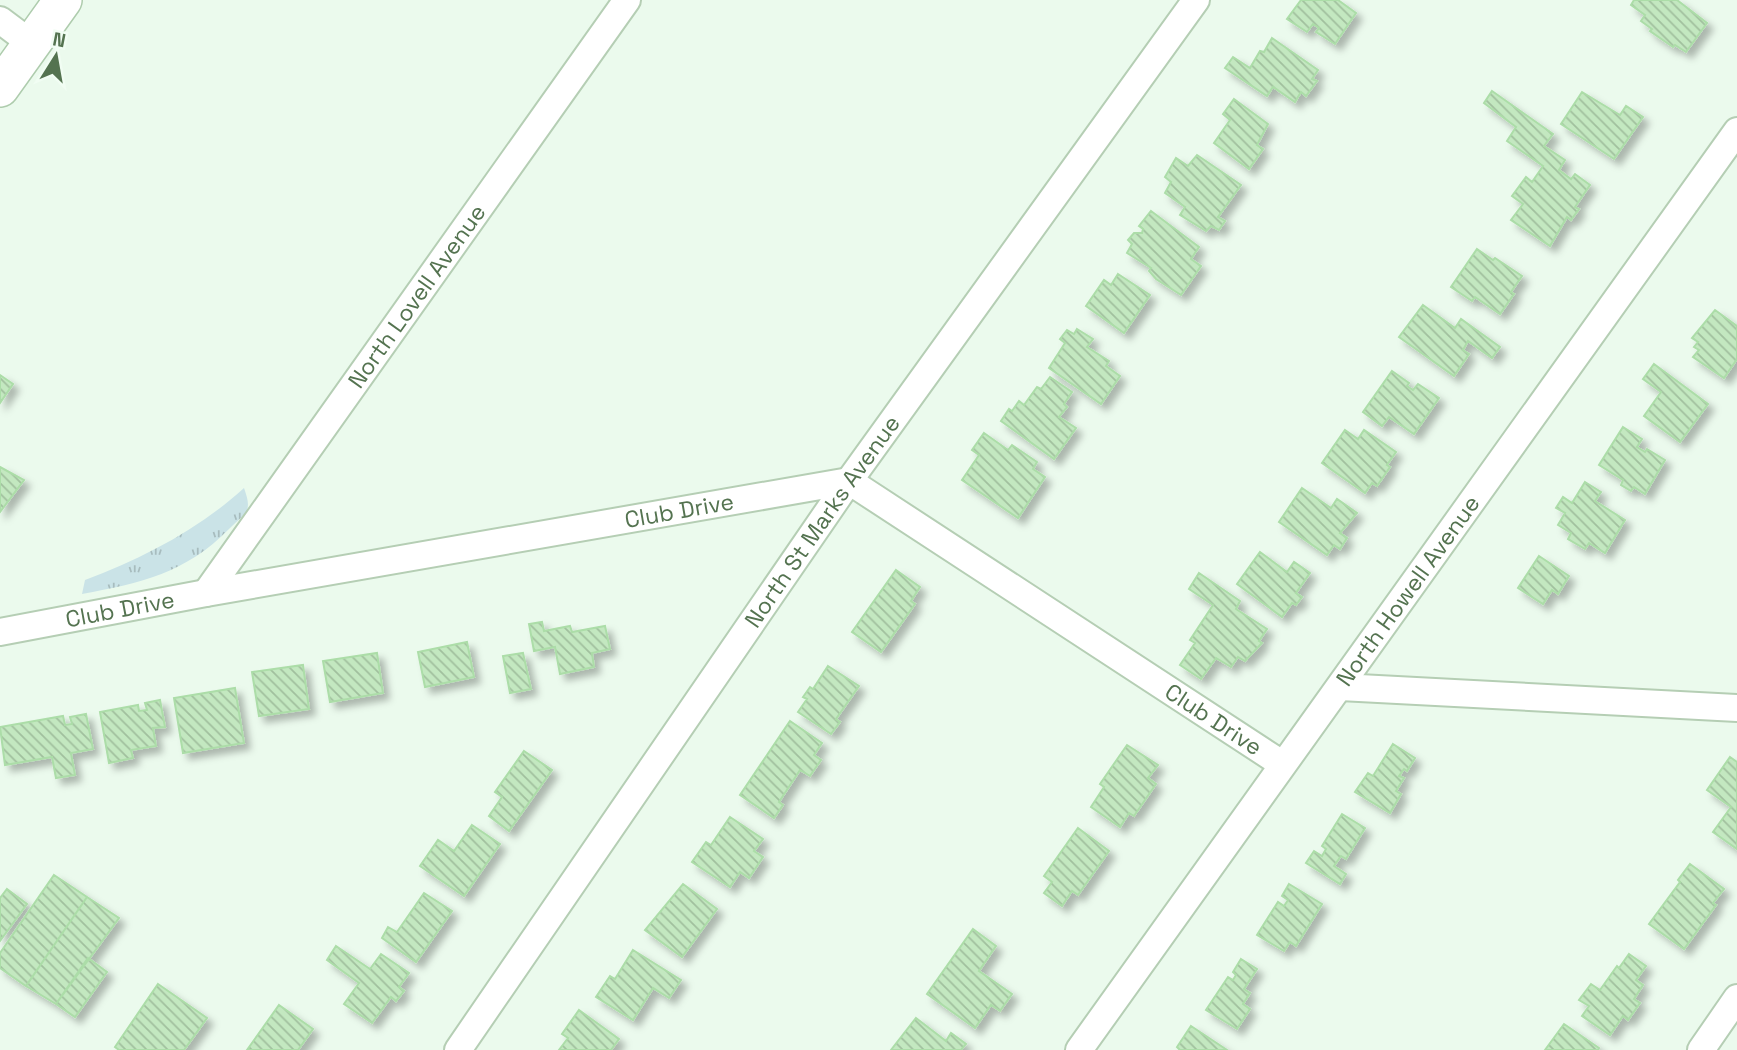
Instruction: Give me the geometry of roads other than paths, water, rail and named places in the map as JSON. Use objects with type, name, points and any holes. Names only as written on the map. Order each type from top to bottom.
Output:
[{"type":"main road","points":[[0,88],[63,0]]},
{"type":"street","name":"North Lovell Avenue","points":[[206,593],[627,0]]},
{"type":"street","name":"North St Marks Avenue","points":[[458,1050],[849,481],[1196,0]]},
{"type":"street","points":[[0,20],[32,44]]},
{"type":"street","name":"North Howell Avenue","points":[[1079,1050],[1737,131]]},
{"type":"street","name":"Club Drive","points":[[0,632],[206,593],[849,481],[1282,764]]},
{"type":"street","points":[[1340,687],[1737,708]]},
{"type":"street","points":[[1701,1050],[1737,998]]}]
